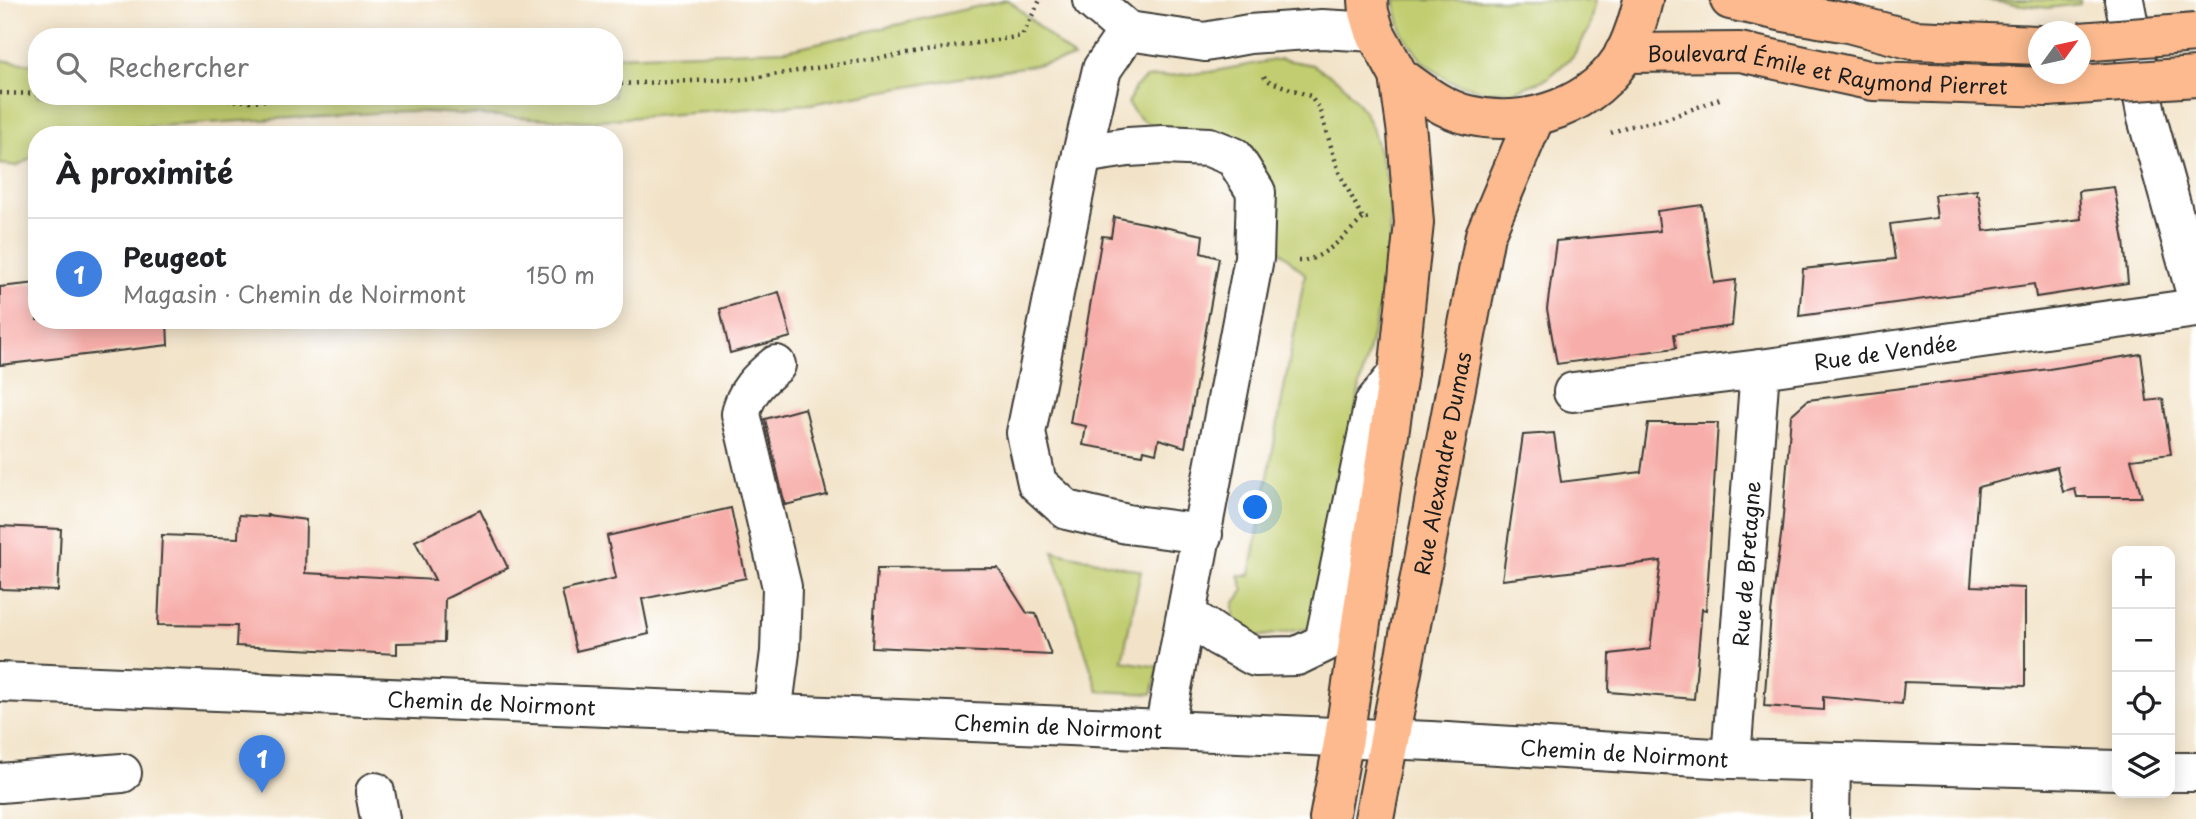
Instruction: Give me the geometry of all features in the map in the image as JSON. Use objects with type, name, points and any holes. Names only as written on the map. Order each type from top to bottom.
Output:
[{"type":"main road","points":[[1399,76],[1433,100],[1466,114],[1500,120],[1535,117],[1571,104],[1601,82],[1625,53],[1643,0]]},
{"type":"main road","name":"Boulevard Émile et Raymond Pierret","points":[[1730,0],[1849,23],[1913,40],[2028,45]]},
{"type":"main road","points":[[1329,819],[1344,738],[1398,373],[1397,220],[1407,134],[1399,76],[1371,16]]},
{"type":"main road","points":[[2091,41],[2196,33]]},
{"type":"main road","name":"Boulevard Émile et Raymond Pierret","points":[[1625,53],[1740,52],[1873,80],[2047,87],[2196,77]]},
{"type":"main road","name":"Rue Alexandre Dumas","points":[[1374,819],[1485,234],[1535,117]]},
{"type":"street","points":[[1092,0],[1128,31],[1205,42],[1249,34],[1310,30],[1371,16]]},
{"type":"street","points":[[2124,0],[2147,118],[2196,294]]},
{"type":"street","points":[[1128,31],[1102,69],[1082,154],[1026,433],[1037,483],[1067,510],[1127,524],[1203,534]]},
{"type":"street","points":[[1082,154],[1163,145],[1209,147],[1234,156],[1256,192],[1254,258],[1164,730]]},
{"type":"street","name":"Rue de Vendée","points":[[1573,392],[1760,369],[2196,308]]},
{"type":"street","points":[[772,714],[779,652],[782,587],[741,414],[750,392],[760,378],[776,365]]},
{"type":"street","name":"Rue de Bretagne","points":[[1731,759],[1760,369]]},
{"type":"street","points":[[1187,615],[1255,657],[1297,656],[1325,643],[1374,403],[1398,373]]},
{"type":"street","name":"Chemin de Noirmont","points":[[0,682],[1344,738],[1731,759],[2112,770]]},
{"type":"street","points":[[1830,819],[1831,762]]},
{"type":"street","points":[[0,783],[122,772]]},
{"type":"street","points":[[2175,772],[2196,772]]},
{"type":"path","points":[[623,84],[746,79],[1022,36],[1040,0]]},
{"type":"path","points":[[1262,73],[1266,80],[1310,96],[1319,108],[1339,172],[1363,219]]},
{"type":"path","points":[[0,93],[28,94]]},
{"type":"path","points":[[1601,137],[1626,127],[1663,120],[1734,93]]},
{"type":"path","points":[[1254,258],[1308,261],[1322,254],[1363,219],[1397,220]]},
{"type":"green space","points":[[1009,0],[1074,58],[810,104],[587,121],[406,111],[159,126],[28,126],[28,159],[17,166],[0,164],[0,60],[28,64],[28,105],[623,105],[623,56],[786,50]]},
{"type":"green space","points":[[1394,0],[1596,0],[1590,28],[1573,56],[1548,78],[1516,91],[1482,91],[1449,81],[1422,61],[1402,33]]},
{"type":"green space","points":[[1980,0],[2080,0],[2080,4],[2048,8]]},
{"type":"green space","points":[[1281,59],[1313,65],[1341,82],[1363,110],[1372,127],[1390,191],[1389,267],[1360,385],[1317,627],[1256,637],[1234,619],[1234,604],[1244,590],[1239,575],[1250,575],[1305,274],[1280,251],[1277,209],[1271,185],[1147,123],[1128,103],[1135,87],[1146,78],[1209,72]]},
{"type":"green space","points":[[1053,551],[1141,571],[1122,661],[1159,667],[1152,694],[1098,691]]},
{"type":"building","points":[[2114,187],[2124,241],[2128,283],[2036,297],[2034,284],[1799,316],[1803,269],[1895,259],[1890,224],[1937,218],[1934,195],[1977,190],[1984,231],[2081,219],[2079,191]]},
{"type":"building","points":[[1702,205],[1714,283],[1736,280],[1732,326],[1674,334],[1676,348],[1557,364],[1547,309],[1556,241],[1660,231],[1657,211]]},
{"type":"building","points":[[1114,217],[1203,235],[1201,253],[1219,258],[1185,447],[1159,439],[1156,453],[1144,450],[1143,455],[1083,445],[1086,426],[1070,423],[1102,236],[1111,237]]},
{"type":"building","points":[[28,284],[28,329],[167,329],[168,345],[0,365],[0,287]]},
{"type":"building","points":[[779,292],[791,337],[730,353],[720,309]]},
{"type":"building","points":[[2141,354],[2147,401],[2163,399],[2171,454],[2131,459],[2142,497],[2077,497],[2075,489],[2063,492],[2057,467],[1978,487],[1971,586],[2025,588],[2025,686],[1904,682],[1902,704],[1823,697],[1823,710],[1764,706],[1791,415],[1808,400],[2049,369]]},
{"type":"building","points":[[805,408],[827,495],[785,505],[765,419]]},
{"type":"building","points":[[1648,423],[1718,423],[1706,610],[1702,609],[1694,699],[1609,692],[1610,654],[1650,649],[1661,561],[1502,580],[1523,435],[1554,433],[1561,482],[1641,472]]},
{"type":"building","points":[[731,508],[746,578],[642,599],[649,634],[576,651],[562,591],[616,578],[607,536]]},
{"type":"building","points":[[480,510],[508,568],[445,599],[444,642],[397,643],[397,654],[236,646],[237,626],[158,625],[162,535],[238,538],[239,515],[306,520],[305,573],[435,580],[415,541]]},
{"type":"building","points":[[0,526],[61,529],[58,591],[0,589]]},
{"type":"building","points":[[998,568],[1027,613],[1036,614],[1051,655],[872,647],[877,569]]},
{"type":"place","name":"Peugeot","points":[[262,793]]}]
